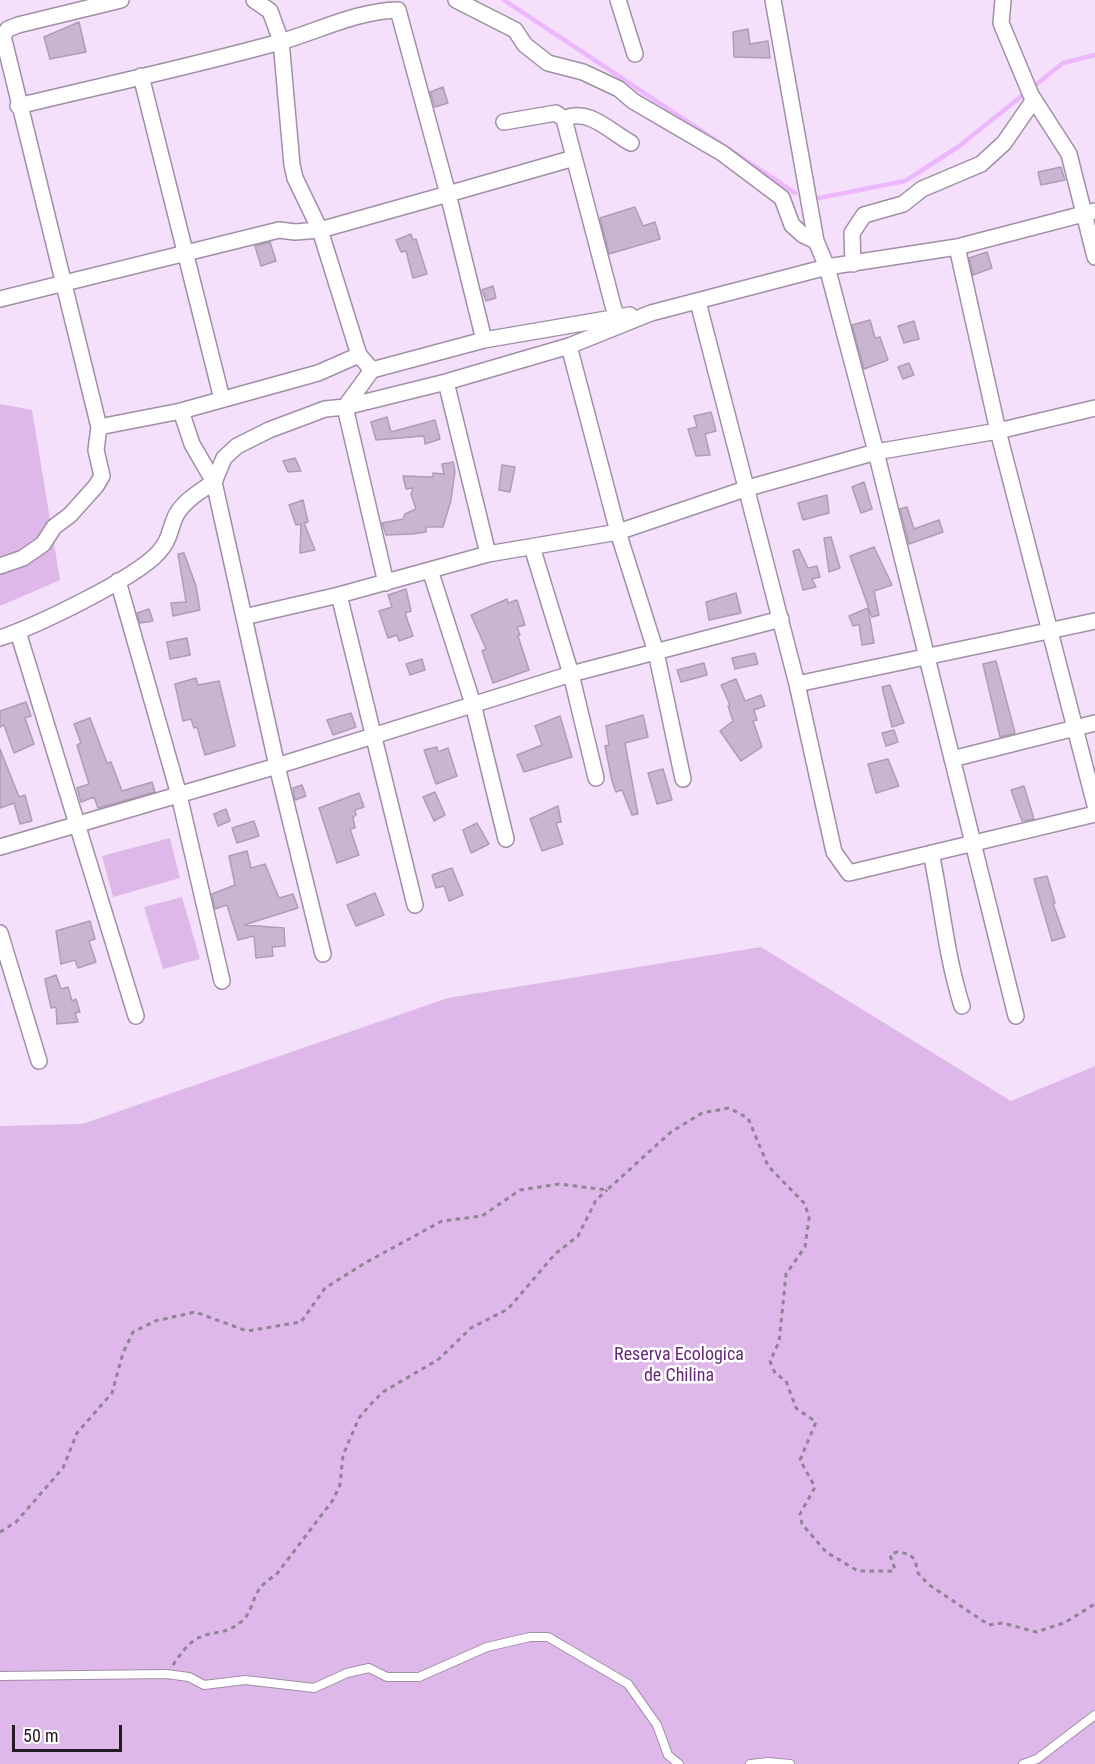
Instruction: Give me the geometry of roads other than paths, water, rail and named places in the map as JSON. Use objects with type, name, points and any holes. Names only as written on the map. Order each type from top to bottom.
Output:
[{"type":"street","points":[[0,566],[22,558],[43,544],[54,527],[70,515],[102,476],[96,450],[99,427],[18,106],[3,36],[8,28],[121,0]]},
{"type":"street","points":[[254,0],[270,12],[282,41],[295,178],[320,230],[359,355],[372,370]]},
{"type":"street","points":[[456,0],[515,30],[525,45],[548,63],[583,72],[620,89],[633,101],[722,153],[782,198],[792,225],[803,235],[816,241]]},
{"type":"street","points":[[618,0],[635,54]]},
{"type":"street","points":[[773,0],[816,241],[827,267],[876,452],[1016,1016]]},
{"type":"street","points":[[1001,2],[1001,23],[1032,98],[1058,133],[1069,154],[1090,212],[1095,257]]},
{"type":"street","points":[[18,106],[282,41],[350,17],[381,10],[398,9],[484,340]]},
{"type":"street","points":[[141,76],[222,399]]},
{"type":"street","points":[[853,264],[852,233],[864,215],[903,204],[922,189],[981,164],[1004,142],[1032,98]]},
{"type":"street","points":[[504,122],[537,114],[556,113],[564,119],[616,317]]},
{"type":"street","points":[[564,119],[575,114],[586,115],[631,143]]},
{"type":"street","points":[[0,299],[279,230],[295,232],[320,230],[574,158]]},
{"type":"street","points":[[386,583],[345,407],[372,370],[484,340],[651,313],[827,267],[957,247],[1090,212]]},
{"type":"street","points":[[957,247],[998,431],[1095,805]]},
{"type":"street","points":[[698,302],[781,619],[834,852],[849,873],[1095,814]]},
{"type":"street","points":[[0,638],[18,632],[118,581],[156,555],[173,530],[174,519],[196,493],[214,482],[224,458],[237,446],[269,430],[325,409],[345,407],[446,382],[569,346],[651,313]]},
{"type":"street","points":[[569,346],[618,532],[656,652],[683,779]]},
{"type":"street","points":[[99,427],[181,411],[318,373],[359,355]]},
{"type":"street","points":[[446,382],[488,554]]},
{"type":"street","points":[[244,617],[386,583],[488,554],[618,532],[748,488],[876,452],[998,431],[1095,408]]},
{"type":"street","points":[[181,411],[192,444],[214,482],[277,766],[323,954]]},
{"type":"street","points":[[532,547],[571,674],[596,778]]},
{"type":"street","points":[[430,570],[473,704],[506,839]]},
{"type":"street","points":[[118,581],[179,795],[222,981]]},
{"type":"street","points":[[339,595],[416,905]]},
{"type":"street","points":[[0,847],[277,766],[571,674],[781,619]]},
{"type":"street","points":[[797,684],[1095,621]]},
{"type":"street","points":[[18,632],[79,824],[136,1017]]},
{"type":"street","points":[[952,759],[1095,723]]},
{"type":"street","points":[[931,853],[941,900],[950,966],[962,1006]]},
{"type":"street","points":[[0,933],[39,1061]]},
{"type":"lane","points":[[0,1676],[166,1674],[189,1677],[204,1685],[245,1680],[314,1688],[347,1673],[369,1668],[387,1677],[419,1677],[487,1647],[530,1637],[548,1637],[628,1684],[657,1725],[668,1755],[679,1764]]},
{"type":"lane","points":[[1023,1764],[1036,1759],[1095,1715]]},
{"type":"lane","points":[[750,1764],[768,1762],[790,1764]]},
{"type":"waterway","points":[[504,0],[795,193]]},
{"type":"waterway","points":[[814,199],[905,181],[958,147],[1063,63],[1095,55]]},
{"type":"park label","name":"Reserva Ecologica de Chilina","points":[[679,1365]]}]
